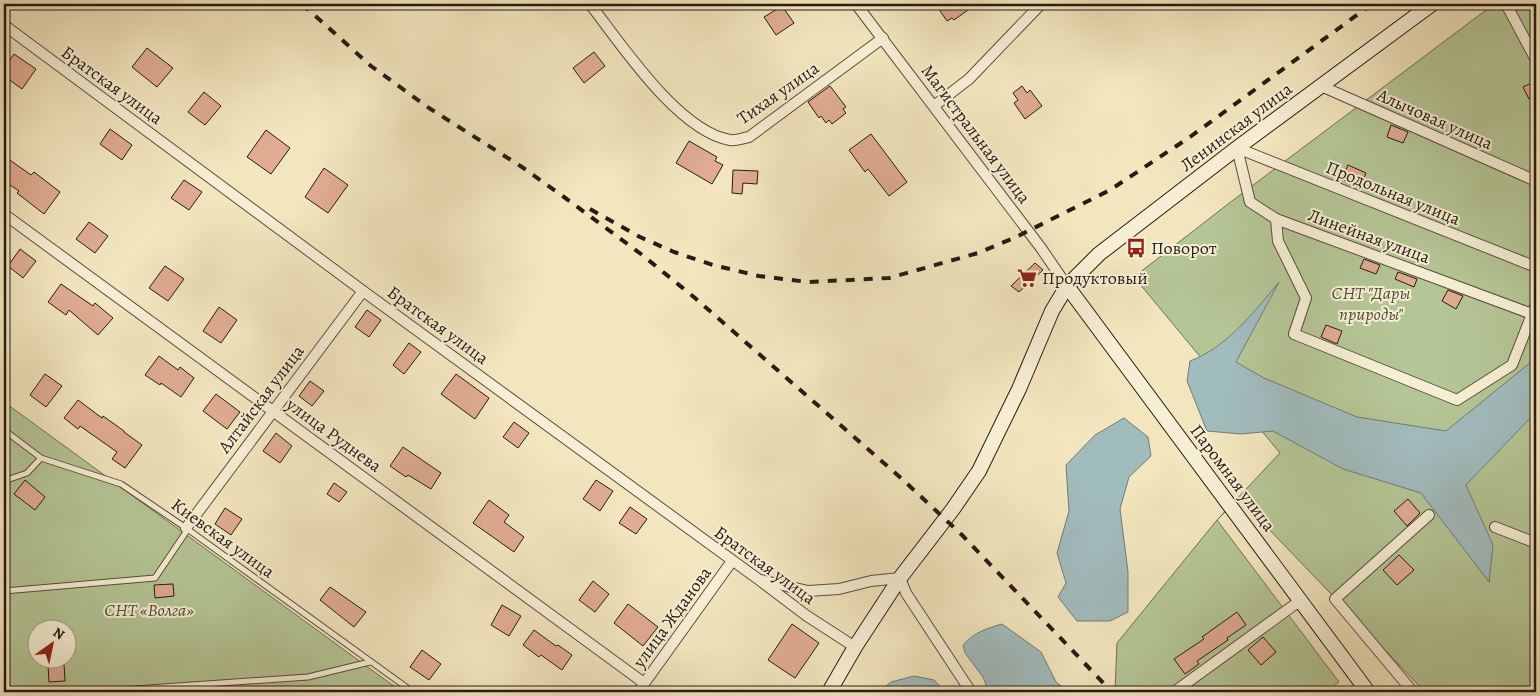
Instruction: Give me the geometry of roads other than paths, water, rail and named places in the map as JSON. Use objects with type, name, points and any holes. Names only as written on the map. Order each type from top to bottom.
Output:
[{"type":"street","name":"Тихая улица","points":[[590,4],[644,73],[676,109],[698,127],[732,140],[749,137],[883,38]]},
{"type":"street","name":"Магистральная улица","points":[[856,4],[1041,248],[1067,286]]},
{"type":"street","points":[[934,106],[969,79],[1041,4]]},
{"type":"street","name":"Ленинская улица","points":[[829,692],[900,578],[953,510],[979,471],[1019,389],[1048,320],[1067,286],[1099,254],[1237,148],[1432,4]]},
{"type":"street","points":[[1506,4],[1536,60]]},
{"type":"street","name":"Братская улица","points":[[4,25],[807,616],[855,648]]},
{"type":"street","name":"Алычовая улица","points":[[1321,86],[1536,181]]},
{"type":"street","name":"Линейная улица","points":[[1237,148],[1250,202],[1276,218],[1532,314]]},
{"type":"street","name":"Продольная улица","points":[[1237,148],[1536,268]]},
{"type":"street","name":"улица Руднева","points":[[4,214],[273,410],[641,688]]},
{"type":"street","points":[[1276,218],[1278,241],[1306,298],[1294,334],[1457,400],[1512,366],[1536,304]]},
{"type":"street","name":"Паромная улица","points":[[1067,286],[1368,692]]},
{"type":"street","name":"Алтайская улица","points":[[187,528],[273,410],[364,291]]},
{"type":"street","points":[[1413,692],[1335,599],[1429,515]]},
{"type":"street","points":[[1496,527],[1536,542]]},
{"type":"street","name":"улица Жданова","points":[[641,688],[732,561]]},
{"type":"street","points":[[758,579],[808,590],[839,589],[871,581],[900,578],[906,593],[971,692]]},
{"type":"street","points":[[1174,692],[1301,600]]},
{"type":"lane","name":"Киевская улица","points":[[4,430],[41,458],[121,484],[187,528],[413,692]]},
{"type":"lane","points":[[4,481],[27,473],[41,458]]},
{"type":"lane","points":[[4,590],[155,578],[187,528]]},
{"type":"lane","points":[[92,692],[308,677],[370,662]]},
{"type":"water","points":[[1279,282],[1236,362],[1264,378],[1357,417],[1446,431],[1536,356],[1536,412],[1466,485],[1493,545],[1489,582],[1421,493],[1343,469],[1273,431],[1241,434],[1207,431],[1187,381],[1190,361],[1203,355],[1228,338]]},
{"type":"water","points":[[1124,418],[1148,437],[1151,456],[1129,477],[1120,509],[1128,572],[1128,612],[1110,621],[1077,621],[1058,597],[1066,583],[1057,553],[1069,511],[1066,465],[1095,435]]},
{"type":"water","points":[[1002,624],[1041,652],[1056,682],[1069,692],[1050,692],[1045,689],[1040,692],[989,692],[983,677],[965,653],[963,645],[981,632]]},
{"type":"water","points":[[914,676],[934,680],[945,692],[879,692],[891,682]]},
{"type":"railway","points":[[302,4],[371,66],[429,108],[522,167],[564,197],[641,254],[695,298],[901,478],[962,535],[1112,692]]},
{"type":"railway","points":[[590,209],[640,237],[674,252],[713,265],[759,276],[808,282],[889,278],[978,253],[1016,237],[1110,190],[1190,137],[1372,4]]},
{"type":"place","name":"Поворот","points":[[1136,248]]},
{"type":"place","name":"Продуктовый","points":[[1027,278]]},
{"type":"park label","name":"СНТ \"Дары природы\"","points":[[1371,303]]},
{"type":"park label","name":"СНТ «Волга»","points":[[149,610]]}]
